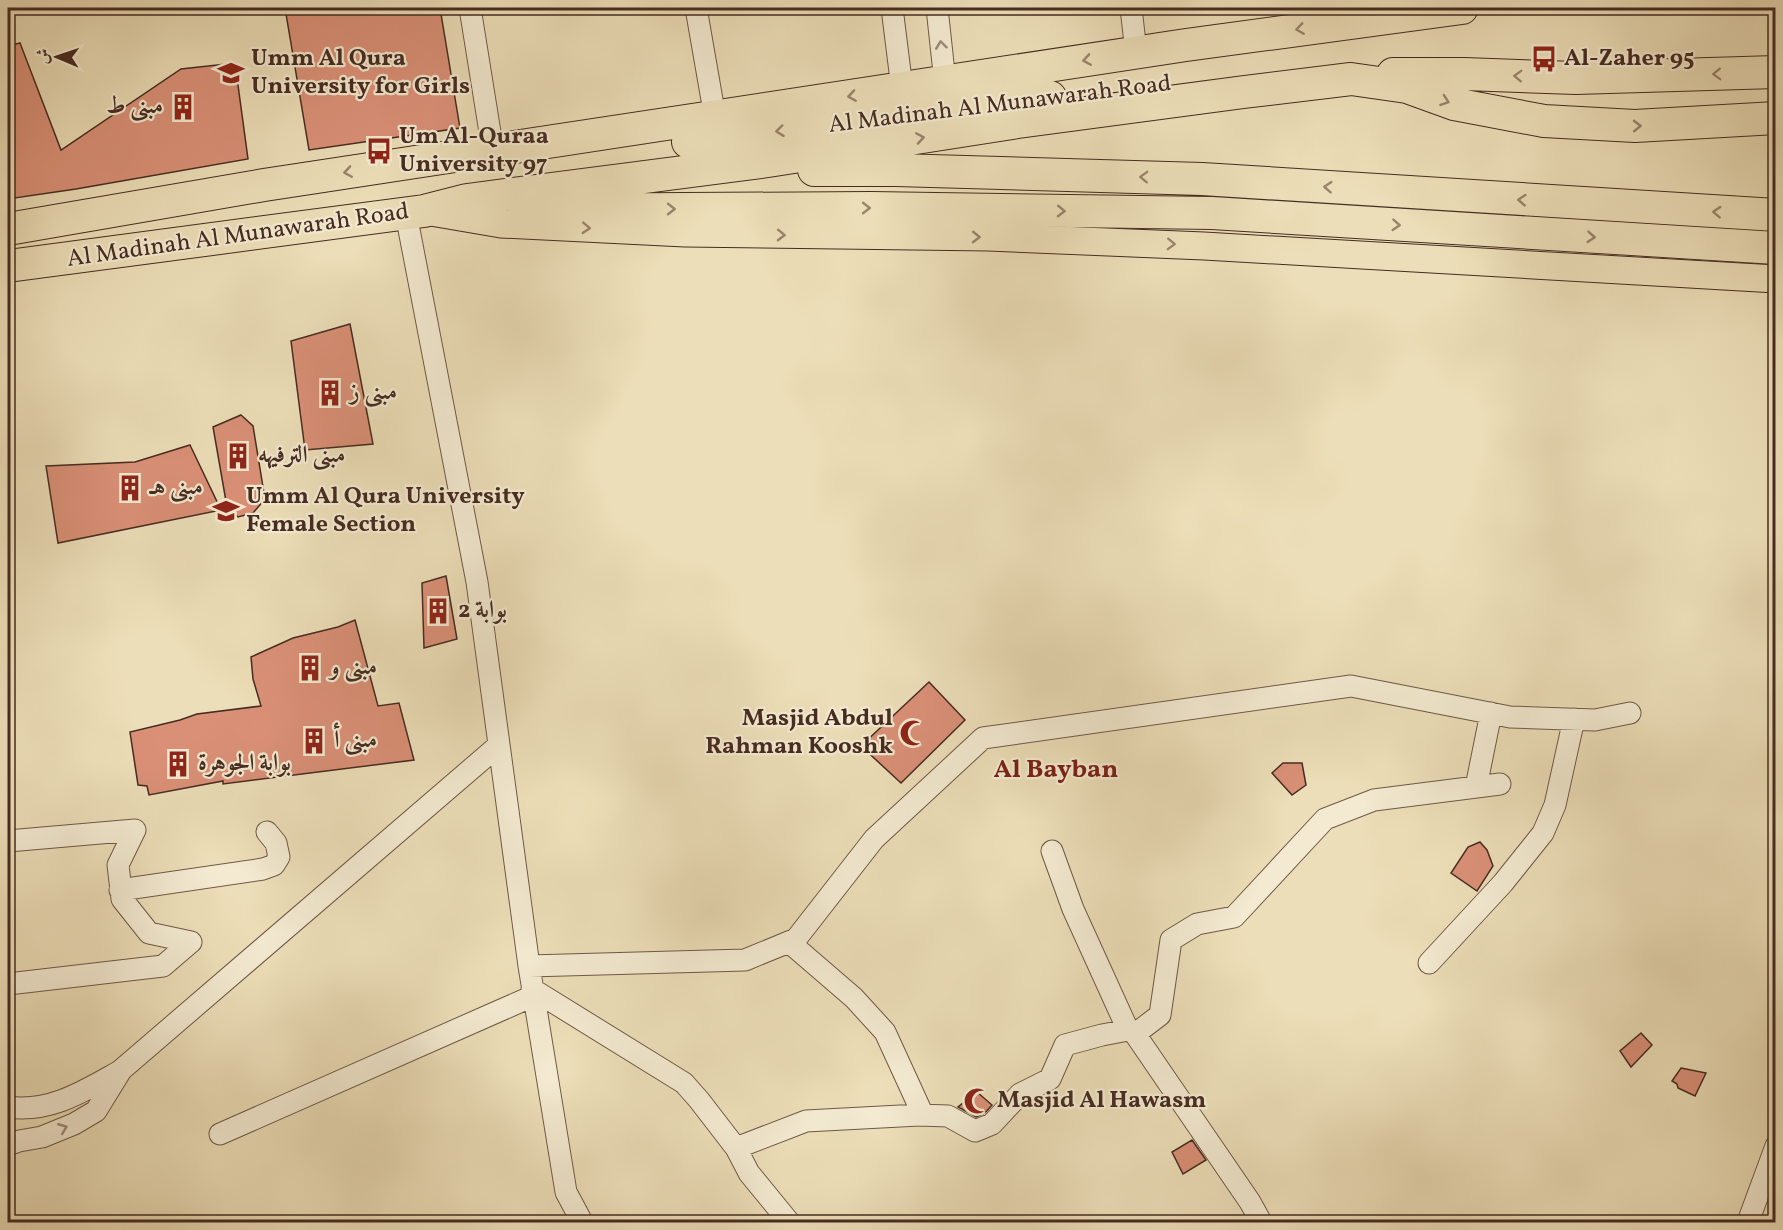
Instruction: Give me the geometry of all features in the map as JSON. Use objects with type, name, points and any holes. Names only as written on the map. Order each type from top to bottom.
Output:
[{"type":"highway","name":"Al Madinah Al Munawarah Road","points":[[8,229],[264,185],[1136,52],[1343,15],[1462,8]]},
{"type":"highway","name":"Al Madinah Al Munawarah Road","points":[[425,161],[476,169],[871,121],[976,105],[1262,75],[1464,74],[1576,78],[1776,72]]},
{"type":"highway","points":[[467,200],[768,161],[1018,122],[1351,79],[1407,87],[1454,104],[1544,121],[1635,126],[1776,118]]},
{"type":"highway","points":[[467,200],[496,183],[597,175],[744,169],[884,170],[1202,179],[1776,215]]},
{"type":"highway","name":"Al Madinah Al Munawarah Road","points":[[8,266],[415,212],[467,200]]},
{"type":"highway","points":[[467,200],[500,210],[871,208],[1212,213],[1776,248]]},
{"type":"main road","points":[[415,212],[501,224],[536,226],[685,233],[988,237],[1204,246],[1776,279]]},
{"type":"main road","points":[[8,277],[44,262]]},
{"type":"street","points":[[470,8],[493,151]]},
{"type":"street","points":[[696,8],[715,117]]},
{"type":"street","points":[[892,8],[903,88]]},
{"type":"street","points":[[937,8],[945,82]]},
{"type":"street","points":[[1131,8],[1136,52]]},
{"type":"street","points":[[415,212],[477,582],[532,992],[566,1192],[582,1222]]},
{"type":"street","points":[[529,966],[745,960],[796,939],[874,839],[983,738],[1351,686],[1510,717],[1595,720],[1630,713]]},
{"type":"street","points":[[1476,787],[1491,713]]},
{"type":"street","points":[[1429,963],[1503,883],[1543,833],[1556,805],[1574,719]]},
{"type":"street","points":[[8,1107],[57,1104],[84,1092],[120,1071],[499,745]]},
{"type":"street","points":[[736,1148],[806,1121],[923,1115],[948,1116],[975,1131],[992,1124],[1020,1094],[1050,1079],[1065,1045],[1102,1035],[1132,1032],[1160,1015],[1171,940],[1197,924],[1234,917],[1324,819],[1374,800],[1500,784]]},
{"type":"street","points":[[8,841],[135,830],[118,865],[122,899],[149,933],[191,942],[163,966],[8,984]]},
{"type":"street","points":[[120,890],[263,869],[274,865],[279,857],[276,843],[267,832]]},
{"type":"street","points":[[1052,851],[1073,909],[1132,1032],[1261,1222]]},
{"type":"street","points":[[789,942],[854,998],[885,1032],[923,1115]]},
{"type":"street","points":[[220,1134],[532,992]]},
{"type":"street","points":[[532,992],[684,1083],[736,1148],[749,1173],[789,1222]]},
{"type":"street","points":[[8,1145],[42,1137],[74,1124],[96,1111],[120,1071]]},
{"type":"street","points":[[1748,1222],[1776,1146]]},
{"type":"building","points":[[285,8],[440,8],[460,128],[309,150]]},
{"type":"building","name":"مبنى ط","points":[[20,43],[61,150],[181,69],[235,63],[248,159],[8,199],[8,46]]},
{"type":"building","name":"مبنى ز","points":[[350,324],[373,444],[305,450],[291,341]]},
{"type":"building","name":"مبنى الترفيهه","points":[[241,415],[253,426],[265,499],[253,513],[238,517],[227,507],[213,427]]},
{"type":"building","name":"مبنى هـ","points":[[190,445],[221,510],[58,543],[46,466],[135,462]]},
{"type":"building","name":"بوابة 2","points":[[446,576],[457,639],[424,648],[422,583]]},
{"type":"building","points":[[355,620],[378,706],[399,703],[414,760],[223,784],[223,781],[149,795],[147,786],[138,785],[130,732],[197,714],[261,706],[253,679],[251,657],[293,638],[338,627]]},
{"type":"building","name":"Masjid Abdul Rahman Kooshk","points":[[929,682],[965,720],[901,783],[861,746]]},
{"type":"building","points":[[1283,763],[1302,763],[1306,785],[1292,795],[1272,773]]},
{"type":"building","points":[[1480,842],[1487,850],[1493,866],[1477,891],[1451,873],[1468,847]]},
{"type":"building","points":[[1641,1033],[1652,1045],[1631,1067],[1620,1051]]},
{"type":"building","points":[[1681,1068],[1706,1073],[1695,1096],[1678,1088],[1677,1084],[1672,1081]]},
{"type":"building","points":[[977,1092],[992,1105],[985,1113],[976,1117],[958,1107]]},
{"type":"building","points":[[1192,1140],[1206,1160],[1183,1174],[1172,1152]]},
{"type":"place","name":"Al-Zaher 95","points":[[1544,59]]},
{"type":"place","name":"Umm Al Qura University for Girls","points":[[231,73]]},
{"type":"place","name":"مبنى ط","points":[[183,107]]},
{"type":"place","name":"Um Al-Quraa University 97","points":[[379,151]]},
{"type":"place","name":"مبنى ز","points":[[330,393]]},
{"type":"place","name":"مبنى الترفيهه","points":[[238,456]]},
{"type":"place","name":"مبنى هـ","points":[[130,488]]},
{"type":"place","name":"Umm Al Qura University Female Section","points":[[226,511]]},
{"type":"place","name":"بوابة 2","points":[[438,611]]},
{"type":"place","name":"مبنى و","points":[[310,668]]},
{"type":"place","name":"Masjid Abdul Rahman Kooshk","points":[[913,733]]},
{"type":"place","name":"مبنى أ","points":[[314,741]]},
{"type":"place","name":"بوابة الجوهرة","points":[[178,764]]},
{"type":"place","name":"Masjid Al Hawasm","points":[[977,1101]]},
{"type":"district","name":"Al Bayban","points":[[1056,770]]}]
